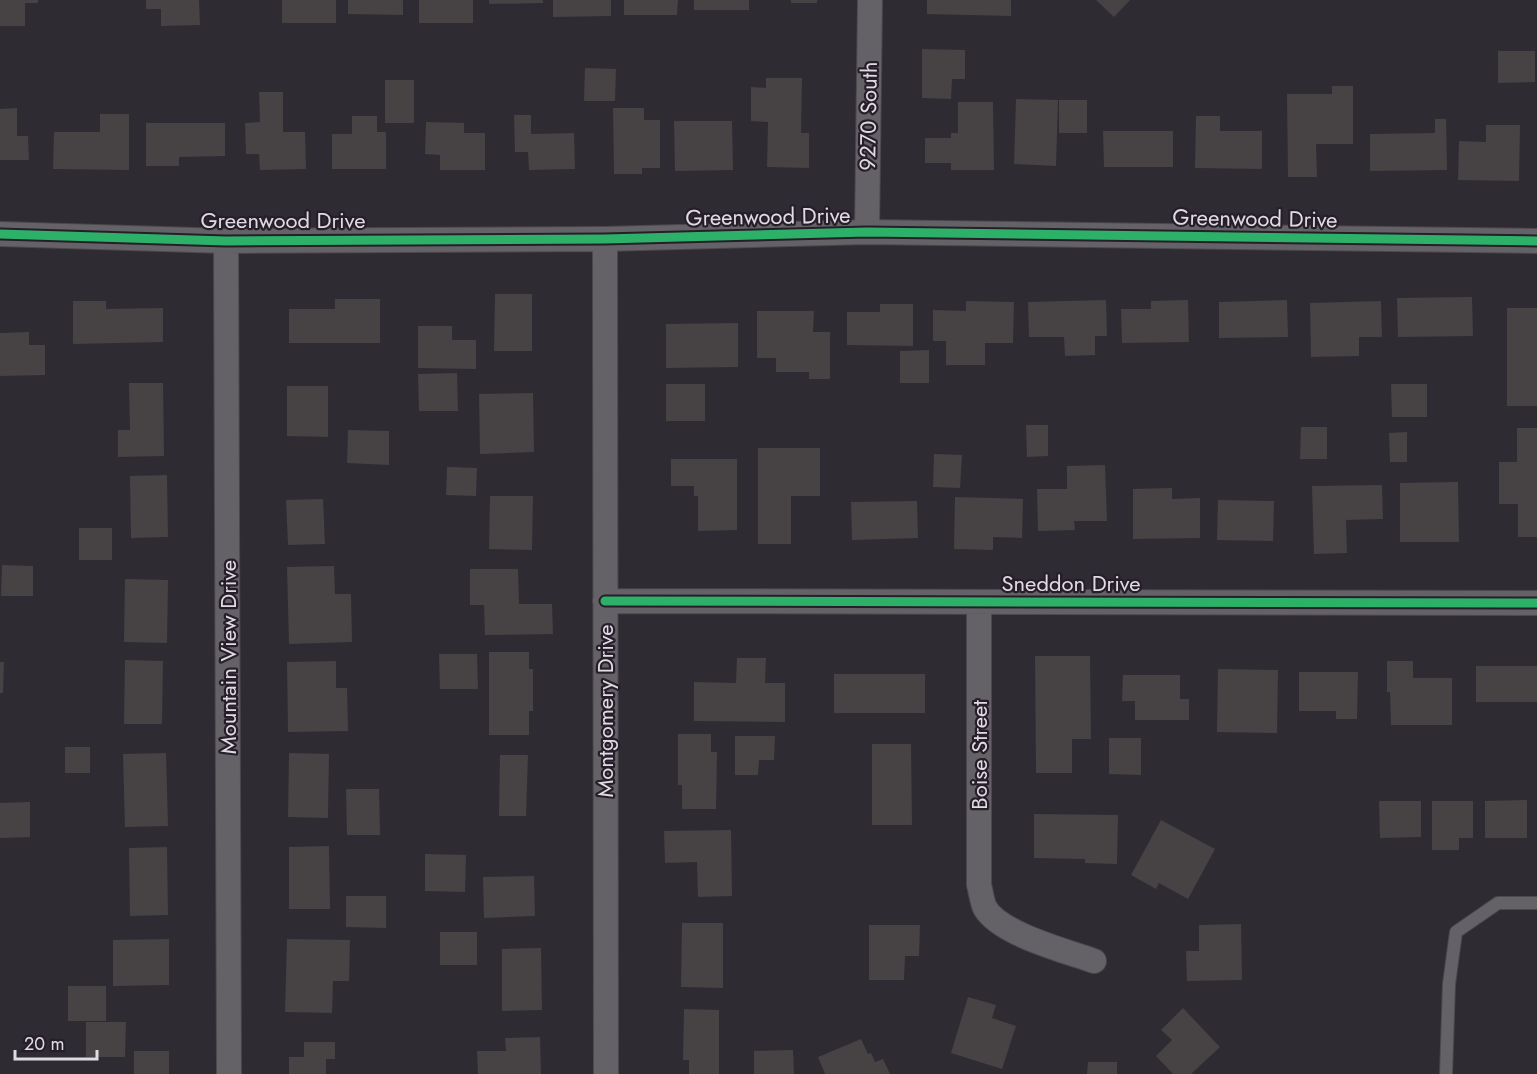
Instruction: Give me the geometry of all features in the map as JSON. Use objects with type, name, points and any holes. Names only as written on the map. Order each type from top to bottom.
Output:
[{"type":"street","name":"9270 South","points":[[867,232],[870,0]]},
{"type":"street","name":"Greenwood Drive","points":[[0,234],[226,241],[605,239],[867,232],[1537,241]]},
{"type":"street","name":"Montgomery Drive","points":[[605,239],[606,1074]]},
{"type":"street","name":"Mountain View Drive","points":[[226,241],[229,1074]]},
{"type":"street","name":"Sneddon Drive","points":[[605,601],[1537,603]]},
{"type":"street","name":"Boise Street","points":[[979,602],[980,885],[985,908],[1001,924],[1025,937],[1094,961]]},
{"type":"lane","points":[[1446,1074],[1449,984],[1456,932],[1498,903],[1537,903]]},
{"type":"building","points":[[0,0],[38,0],[38,3],[25,3],[25,26],[0,26]]},
{"type":"building","points":[[146,0],[199,0],[200,25],[161,26],[161,9],[146,9]]},
{"type":"building","points":[[282,0],[336,0],[336,23],[282,23]]},
{"type":"building","points":[[348,0],[403,0],[403,15],[348,14]]},
{"type":"building","points":[[419,0],[473,0],[473,23],[419,23]]},
{"type":"building","points":[[489,0],[543,0],[543,3],[489,4]]},
{"type":"building","points":[[553,0],[611,0],[611,16],[553,17]]},
{"type":"building","points":[[624,0],[678,0],[677,15],[624,15]]},
{"type":"building","points":[[694,0],[749,0],[749,10],[694,10]]},
{"type":"building","points":[[791,0],[817,0],[817,3],[791,3]]},
{"type":"building","points":[[927,0],[1011,0],[1011,16],[927,14]]},
{"type":"building","points":[[1096,0],[1130,0],[1114,17]]},
{"type":"building","points":[[922,49],[965,50],[965,79],[952,79],[951,99],[922,98]]},
{"type":"building","points":[[1498,51],[1535,51],[1535,82],[1498,83]]},
{"type":"building","points":[[585,68],[616,69],[615,101],[584,101]]},
{"type":"building","points":[[766,78],[802,78],[801,133],[809,133],[809,168],[767,167],[768,122],[751,121],[751,87],[766,88]]},
{"type":"building","points":[[385,80],[414,80],[414,123],[385,123]]},
{"type":"building","points":[[1332,86],[1353,86],[1353,144],[1316,144],[1317,177],[1288,177],[1287,94],[1332,94]]},
{"type":"building","points":[[259,92],[283,92],[283,132],[305,132],[306,169],[260,170],[259,154],[246,154],[245,123],[260,122]]},
{"type":"building","points":[[1016,99],[1058,100],[1056,166],[1014,164]]},
{"type":"building","points":[[1059,100],[1087,100],[1087,133],[1059,133]]},
{"type":"building","points":[[958,102],[993,102],[994,170],[951,170],[951,163],[925,163],[925,138],[951,138],[951,133],[958,133]]},
{"type":"building","points":[[17,108],[17,136],[28,136],[29,160],[0,160],[0,109]]},
{"type":"building","points":[[613,108],[644,108],[644,120],[660,120],[660,168],[642,168],[642,174],[614,174]]},
{"type":"building","points":[[100,114],[129,114],[129,170],[53,169],[54,132],[100,132]]},
{"type":"building","points":[[514,115],[531,115],[531,134],[574,133],[575,169],[529,170],[528,152],[515,152]]},
{"type":"building","points":[[352,116],[377,116],[377,132],[386,132],[386,169],[332,169],[332,134],[352,134]]},
{"type":"building","points":[[1196,116],[1220,116],[1220,131],[1262,131],[1262,169],[1195,168]]},
{"type":"building","points":[[1435,119],[1446,119],[1447,170],[1370,171],[1370,134],[1435,133]]},
{"type":"building","points":[[674,121],[732,121],[733,170],[675,171]]},
{"type":"building","points":[[426,122],[464,123],[464,133],[485,133],[485,170],[440,170],[440,155],[425,154]]},
{"type":"building","points":[[146,123],[225,123],[225,156],[179,157],[179,166],[146,166]]},
{"type":"building","points":[[1486,125],[1520,125],[1519,181],[1458,180],[1459,141],[1486,142]]},
{"type":"building","points":[[1103,131],[1173,131],[1173,167],[1104,167]]},
{"type":"building","points":[[495,294],[532,294],[532,351],[494,351]]},
{"type":"building","points":[[1472,297],[1473,336],[1398,337],[1397,298]]},
{"type":"building","points":[[335,299],[380,299],[380,343],[289,343],[289,309],[335,309]]},
{"type":"building","points":[[1106,300],[1107,336],[1095,336],[1095,355],[1065,356],[1064,337],[1029,337],[1028,302]]},
{"type":"building","points":[[1188,300],[1189,342],[1122,343],[1121,309],[1151,309],[1151,301]]},
{"type":"building","points":[[1287,300],[1288,337],[1219,338],[1219,302]]},
{"type":"building","points":[[73,301],[106,301],[106,309],[163,308],[163,342],[73,344]]},
{"type":"building","points":[[966,301],[1014,302],[1013,343],[985,343],[985,365],[946,365],[946,341],[933,341],[933,310],[966,311]]},
{"type":"building","points":[[1381,301],[1382,337],[1359,337],[1359,356],[1311,357],[1310,303]]},
{"type":"building","points":[[880,304],[913,304],[913,346],[847,345],[847,312],[880,312]]},
{"type":"building","points":[[1507,308],[1537,308],[1537,406],[1507,406]]},
{"type":"building","points":[[757,311],[814,311],[813,332],[830,332],[830,379],[809,379],[809,372],[776,372],[776,358],[757,358]]},
{"type":"building","points":[[738,323],[738,367],[666,368],[666,324]]},
{"type":"building","points":[[418,326],[452,326],[452,340],[476,340],[476,369],[418,368]]},
{"type":"building","points":[[29,332],[29,345],[45,345],[45,375],[0,376],[0,333]]},
{"type":"building","points":[[929,350],[929,383],[900,383],[900,351]]},
{"type":"building","points":[[457,373],[458,411],[419,411],[418,374]]},
{"type":"building","points":[[129,383],[163,383],[164,456],[118,457],[118,430],[130,430]]},
{"type":"building","points":[[666,384],[705,384],[705,421],[666,421]]},
{"type":"building","points":[[1391,384],[1427,384],[1427,417],[1392,417]]},
{"type":"building","points":[[287,386],[328,386],[328,437],[287,436]]},
{"type":"building","points":[[533,393],[534,452],[480,454],[479,394]]},
{"type":"building","points":[[1026,425],[1048,425],[1048,456],[1027,457]]},
{"type":"building","points":[[1301,427],[1327,427],[1327,459],[1300,459]]},
{"type":"building","points":[[1517,428],[1537,428],[1537,537],[1518,537],[1518,504],[1499,504],[1499,462],[1517,462]]},
{"type":"building","points":[[348,430],[389,431],[389,465],[347,463]]},
{"type":"building","points":[[1407,432],[1407,462],[1390,462],[1389,433]]},
{"type":"building","points":[[758,448],[820,448],[820,496],[791,496],[791,544],[758,544]]},
{"type":"building","points":[[934,454],[962,455],[960,488],[933,487]]},
{"type":"building","points":[[671,459],[737,459],[737,530],[698,531],[698,496],[694,496],[694,486],[671,486]]},
{"type":"building","points":[[1105,465],[1107,521],[1074,521],[1075,530],[1038,531],[1037,489],[1067,489],[1067,466]]},
{"type":"building","points":[[447,467],[477,468],[476,496],[446,495]]},
{"type":"building","points":[[167,475],[168,537],[131,538],[130,476]]},
{"type":"building","points":[[1458,482],[1459,542],[1400,542],[1400,483]]},
{"type":"building","points":[[1382,485],[1383,519],[1346,520],[1347,553],[1314,554],[1312,486]]},
{"type":"building","points":[[1172,488],[1172,499],[1200,498],[1200,538],[1133,539],[1133,489]]},
{"type":"building","points":[[490,496],[533,496],[532,550],[489,549]]},
{"type":"building","points":[[955,497],[1023,499],[1022,538],[993,537],[993,550],[954,549]]},
{"type":"building","points":[[323,499],[325,544],[288,545],[286,500]]},
{"type":"building","points":[[1218,500],[1274,501],[1273,541],[1217,540]]},
{"type":"building","points":[[917,501],[918,538],[852,540],[851,502]]},
{"type":"building","points":[[79,528],[112,528],[112,560],[79,560]]},
{"type":"building","points":[[2,565],[33,566],[33,596],[1,596]]},
{"type":"building","points":[[334,566],[335,594],[351,594],[352,642],[289,644],[287,567]]},
{"type":"building","points":[[470,569],[518,569],[519,604],[552,604],[553,634],[485,635],[484,605],[470,605]]},
{"type":"building","points":[[125,579],[168,580],[167,643],[124,642]]},
{"type":"building","points":[[489,652],[529,652],[529,669],[533,669],[533,711],[529,711],[529,735],[489,735]]},
{"type":"building","points":[[439,654],[477,654],[478,689],[440,689]]},
{"type":"building","points":[[1035,656],[1090,656],[1091,739],[1072,739],[1072,773],[1036,773]]},
{"type":"building","points":[[737,658],[766,658],[765,683],[785,683],[785,722],[694,721],[694,682],[736,683]]},
{"type":"building","points":[[125,660],[163,661],[162,724],[124,724]]},
{"type":"building","points":[[336,661],[336,688],[347,688],[348,731],[288,732],[287,662]]},
{"type":"building","points":[[1387,661],[1413,661],[1413,678],[1452,678],[1452,725],[1391,725],[1390,692],[1387,692]]},
{"type":"building","points":[[0,662],[4,662],[3,693],[0,693]]},
{"type":"building","points":[[1476,666],[1537,666],[1537,702],[1476,702]]},
{"type":"building","points":[[1218,669],[1278,670],[1277,733],[1217,732]]},
{"type":"building","points":[[1299,672],[1358,672],[1357,719],[1336,719],[1336,711],[1299,711]]},
{"type":"building","points":[[834,674],[925,674],[925,713],[834,713]]},
{"type":"building","points":[[1123,675],[1180,675],[1180,699],[1189,699],[1189,720],[1135,720],[1135,701],[1122,701]]},
{"type":"building","points":[[678,734],[711,734],[711,752],[717,752],[716,809],[682,809],[682,785],[678,785]]},
{"type":"building","points":[[735,736],[775,736],[774,760],[759,760],[758,775],[735,775]]},
{"type":"building","points":[[1109,738],[1141,738],[1141,775],[1109,774]]},
{"type":"building","points":[[872,744],[911,744],[912,825],[872,825]]},
{"type":"building","points":[[65,747],[90,747],[90,773],[65,773]]},
{"type":"building","points":[[166,753],[168,826],[125,827],[123,754]]},
{"type":"building","points":[[289,753],[329,754],[328,818],[288,817]]},
{"type":"building","points":[[500,755],[528,755],[526,816],[499,816]]},
{"type":"building","points":[[346,789],[379,789],[380,835],[347,835]]},
{"type":"building","points":[[1527,800],[1527,838],[1485,838],[1485,801]]},
{"type":"building","points":[[1379,801],[1421,801],[1421,837],[1380,838]]},
{"type":"building","points":[[1432,801],[1473,801],[1473,838],[1459,838],[1459,850],[1432,850]]},
{"type":"building","points":[[30,802],[30,837],[0,838],[0,803]]},
{"type":"building","points":[[1034,814],[1118,815],[1117,864],[1085,863],[1085,859],[1034,858]]},
{"type":"building","points":[[1161,820],[1215,849],[1188,899],[1159,883],[1156,889],[1131,875]]},
{"type":"building","points":[[731,830],[732,896],[698,897],[697,862],[665,863],[664,831]]},
{"type":"building","points":[[329,846],[330,909],[289,909],[289,847]]},
{"type":"building","points":[[167,847],[168,915],[130,916],[129,848]]},
{"type":"building","points":[[425,854],[466,855],[465,892],[425,891]]},
{"type":"building","points":[[534,876],[535,916],[484,918],[483,877]]},
{"type":"building","points":[[346,896],[386,896],[386,928],[346,927]]},
{"type":"building","points":[[682,923],[723,923],[723,988],[681,987]]},
{"type":"building","points":[[1241,924],[1242,980],[1187,981],[1186,951],[1199,951],[1199,925]]},
{"type":"building","points":[[869,925],[920,925],[919,956],[905,956],[904,980],[869,980]]},
{"type":"building","points":[[440,932],[477,932],[477,965],[440,965]]},
{"type":"building","points":[[169,939],[169,985],[113,986],[113,940]]},
{"type":"building","points":[[287,939],[350,940],[349,981],[333,981],[332,1013],[285,1012]]},
{"type":"building","points":[[541,948],[542,1010],[502,1011],[502,949]]},
{"type":"building","points":[[68,986],[106,986],[106,1021],[68,1021]]},
{"type":"building","points":[[968,997],[996,1005],[992,1018],[1016,1026],[1002,1069],[951,1053]]},
{"type":"building","points":[[1183,1008],[1220,1047],[1191,1074],[1173,1074],[1156,1056],[1172,1040],[1161,1030]]},
{"type":"building","points":[[684,1009],[719,1010],[719,1074],[689,1074],[689,1060],[683,1060]]},
{"type":"building","points":[[86,1022],[126,1022],[125,1057],[86,1057]]},
{"type":"building","points":[[540,1037],[541,1074],[478,1074],[477,1051],[506,1051],[505,1038]]},
{"type":"building","points":[[861,1039],[868,1054],[871,1053],[875,1062],[883,1059],[890,1074],[825,1074],[818,1057]]},
{"type":"building","points":[[304,1042],[335,1042],[335,1059],[326,1059],[326,1074],[289,1074],[289,1057],[304,1057]]},
{"type":"building","points":[[793,1050],[794,1074],[754,1074],[754,1051]]},
{"type":"building","points":[[134,1051],[169,1051],[169,1074],[134,1074]]},
{"type":"building","points":[[1088,1062],[1117,1062],[1117,1074],[1087,1074]]},
{"type":"cycle path","points":[[0,234],[226,241],[605,239],[867,232],[1537,241]]},
{"type":"cycle path","points":[[605,601],[1537,603]]}]
